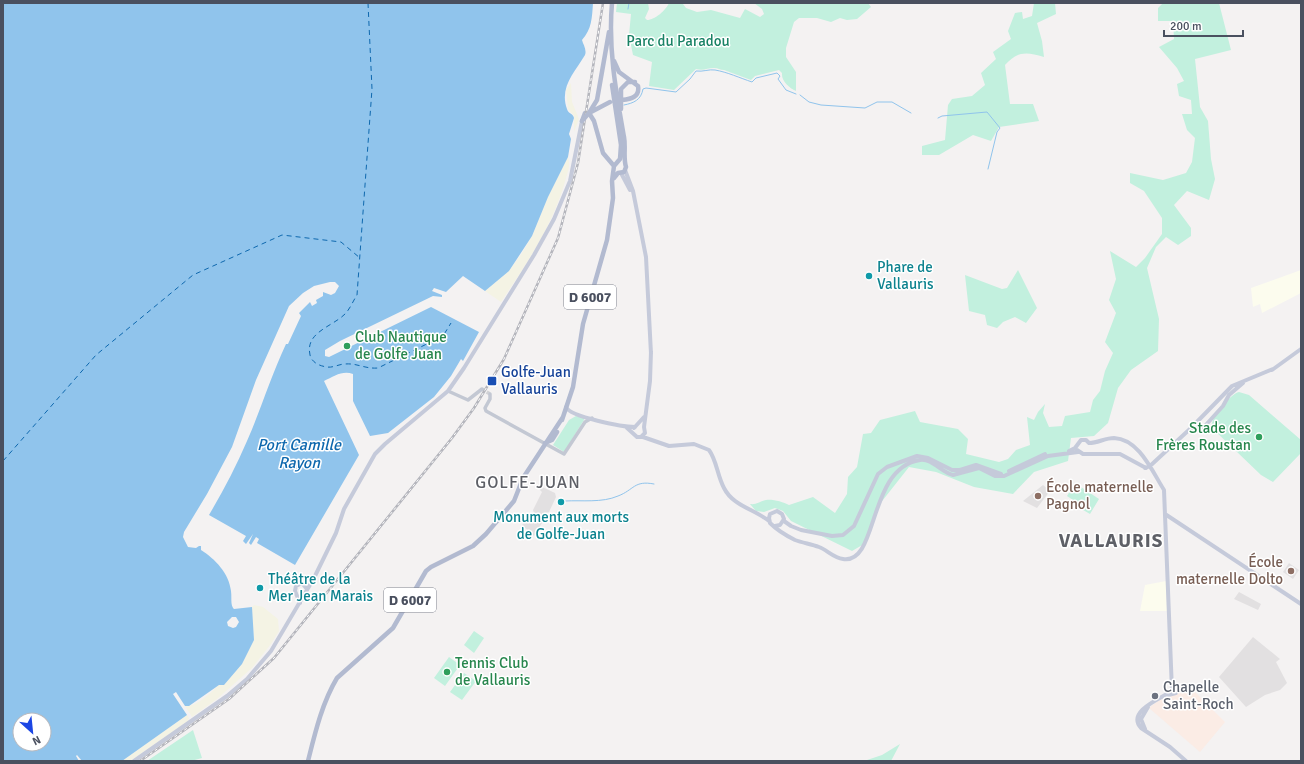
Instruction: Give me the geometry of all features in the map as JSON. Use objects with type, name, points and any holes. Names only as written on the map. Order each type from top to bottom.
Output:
[{"type":"main road","points":[[134,761],[211,708],[247,679],[271,651],[300,603],[306,587],[311,583],[336,534],[347,504],[377,451],[448,391],[464,368],[528,265],[554,219],[572,173],[582,121],[591,110],[600,90],[612,3]]},
{"type":"main road","points":[[611,13],[612,57],[616,99],[624,137]]},
{"type":"main road","points":[[609,32],[613,99],[620,140],[617,171]]},
{"type":"main road","points":[[612,57],[620,72],[635,82],[639,89],[638,94],[634,98],[622,100]]},
{"type":"main road","points":[[635,82],[626,83],[621,91],[625,170],[646,256],[651,354],[650,381],[645,415],[644,435]]},
{"type":"main road","points":[[591,110],[603,153],[617,171],[633,198]]},
{"type":"main road","points":[[619,161],[624,163]]},
{"type":"main road","points":[[617,171],[625,170]]},
{"type":"main road","name":"D 6007","points":[[308,761],[315,733],[331,688],[337,678],[393,628],[426,571],[431,566],[473,546],[486,534],[514,501],[523,478],[546,443],[552,440],[561,424],[573,387],[583,324],[607,240],[612,186],[617,171]]},
{"type":"main road","points":[[1191,428],[1204,427],[1218,412],[1229,395],[1239,386],[1274,369],[1301,349]]},
{"type":"main road","points":[[1147,467],[1191,428],[1232,386],[1274,369]]},
{"type":"main road","points":[[566,407],[572,413],[626,427],[644,427]]},
{"type":"main road","points":[[563,416],[572,413]]},
{"type":"main road","points":[[633,432],[645,415]]},
{"type":"main road","points":[[626,427],[633,432],[636,437],[644,435],[656,442],[669,446],[698,445],[710,450],[715,459],[725,490],[734,500],[762,516],[769,518],[775,526],[794,540],[815,545],[838,558],[850,559],[858,555],[864,547],[877,507],[889,482],[897,473],[913,462],[926,460],[953,475],[979,468],[999,476],[1014,472],[1048,456],[1078,452],[1120,454],[1147,467]]},
{"type":"main road","points":[[769,518],[775,511],[780,512],[784,521],[791,526],[832,536],[843,535],[854,526],[878,474],[887,467],[910,458],[928,458],[952,470],[960,470],[976,465],[995,473],[1003,474],[1047,453],[1070,451],[1082,440],[1089,443],[1112,438],[1124,440],[1137,450],[1147,467],[1163,488],[1165,514],[1173,691],[1142,709],[1138,721],[1139,726],[1170,747],[1186,761]]},
{"type":"main road","points":[[1087,453],[1090,448],[1089,443]]},
{"type":"main road","points":[[1076,447],[1078,452]]},
{"type":"main road","points":[[1165,514],[1301,604]]},
{"type":"main road","points":[[775,526],[780,525],[784,521]]},
{"type":"main road","points":[[300,603],[295,589],[297,584],[302,583],[306,587]]},
{"type":"main road","points":[[296,594],[303,595]]},
{"type":"main road","points":[[1147,731],[1141,717],[1152,703]]},
{"type":"street","points":[[448,391],[468,400],[482,389]]},
{"type":"street","points":[[490,394],[490,399],[485,408],[487,412],[564,454],[585,422],[592,418]]},
{"type":"shaded area","points":[[1301,270],[1301,293],[1262,313],[1260,304],[1253,307],[1251,288]]},
{"type":"shaded area","name":"École maternelle Pagnol","points":[[1043,485],[1050,491],[1037,508],[1023,501]]},
{"type":"shaded area","points":[[540,486],[555,493],[556,497],[549,512],[545,513],[543,516],[545,518],[534,536],[522,525],[525,522],[519,517],[521,514],[524,516],[526,513],[530,517],[534,513],[533,510],[542,492],[539,489]]},
{"type":"shaded area","name":"École maternelle Dolto","points":[[1289,563],[1299,570],[1293,579],[1283,572]]},
{"type":"shaded area","points":[[1166,581],[1167,611],[1140,611],[1145,585]]},
{"type":"shaded area","points":[[1239,592],[1261,604],[1258,610],[1234,599]]},
{"type":"shaded area","points":[[1253,637],[1280,659],[1276,662],[1287,683],[1280,690],[1265,695],[1246,707],[1219,677]]},
{"type":"shaded area","points":[[1191,688],[1225,722],[1200,752],[1149,708],[1158,701]]},
{"type":"green space","name":"Parc du Paradou","points":[[617,3],[648,3],[649,9],[645,18],[647,20],[650,20],[660,14],[669,3],[683,4],[686,8],[697,12],[711,10],[740,18],[745,9],[760,17],[764,14],[762,9],[754,3],[868,3],[871,7],[857,19],[847,20],[840,18],[831,22],[817,18],[799,18],[794,22],[786,48],[786,57],[796,72],[796,91],[786,84],[782,73],[779,70],[755,76],[751,80],[714,68],[701,70],[696,69],[674,90],[649,86],[652,62],[633,55],[629,35],[631,14],[616,12]]},
{"type":"green space","points":[[1034,3],[1055,3],[1056,14],[1037,23],[1042,41],[1044,57],[1032,54],[1018,55],[1005,65],[1010,104],[1033,104],[1039,121],[999,127],[991,141],[973,135],[939,155],[922,155],[922,146],[945,140],[948,105],[952,99],[972,96],[985,85],[981,73],[996,59],[993,52],[1011,39],[1008,31],[1015,13],[1022,12],[1023,19],[1032,16]]},
{"type":"green space","points":[[1163,3],[1219,3],[1231,50],[1195,59],[1200,107],[1208,121],[1211,159],[1215,179],[1209,200],[1187,191],[1174,205],[1191,228],[1191,236],[1178,245],[1166,237],[1156,247],[1147,268],[1159,319],[1158,351],[1131,370],[1118,388],[1108,423],[1094,436],[1071,438],[1068,461],[1034,472],[1013,494],[974,487],[936,472],[909,467],[879,505],[864,544],[852,551],[791,521],[783,511],[775,508],[764,512],[756,511],[750,504],[769,500],[778,501],[789,505],[813,497],[835,513],[847,494],[848,477],[857,467],[863,434],[871,433],[880,420],[915,411],[920,422],[958,429],[968,439],[966,454],[999,462],[1008,459],[1016,450],[1030,445],[1027,417],[1034,420],[1038,412],[1045,404],[1043,413],[1049,427],[1062,426],[1065,416],[1090,412],[1093,400],[1100,391],[1105,371],[1113,353],[1105,342],[1116,313],[1109,300],[1116,279],[1110,251],[1136,267],[1145,258],[1162,234],[1162,218],[1144,191],[1130,183],[1130,173],[1163,180],[1186,173],[1192,162],[1195,138],[1187,130],[1182,114],[1192,114],[1191,100],[1179,96],[1177,84],[1184,81],[1177,68],[1159,47],[1174,39],[1173,21],[1158,21],[1158,8]]},
{"type":"green space","points":[[1018,270],[1037,308],[1026,323],[1015,317],[1003,322],[997,328],[987,325],[985,315],[969,311],[965,275],[1002,289],[1007,288]]},
{"type":"green space","name":"Stade des Frères Roustan","points":[[1239,392],[1249,395],[1301,440],[1301,453],[1273,482],[1261,475],[1212,428],[1214,419],[1221,407],[1231,397]]},
{"type":"green space","points":[[576,416],[584,418],[584,420],[564,452],[553,445],[569,420]]},
{"type":"green space","points":[[1075,483],[1099,499],[1090,514],[1078,507],[1079,504],[1067,496]]},
{"type":"green space","points":[[474,631],[484,638],[474,653],[464,645]]},
{"type":"green space","name":"Tennis Club de Vallauris","points":[[449,657],[460,665],[445,686],[434,678]]},
{"type":"green space","points":[[464,673],[476,681],[462,700],[450,692]]},
{"type":"green space","points":[[193,730],[202,758],[191,761],[147,761]]},
{"type":"green space","points":[[900,744],[891,761],[864,761],[882,755]]},
{"type":"sand","points":[[571,83],[572,102],[579,119],[574,132],[574,116],[568,109],[566,90]]},
{"type":"sand","points":[[568,157],[568,170],[561,195],[547,227],[539,243],[501,302],[485,291],[509,271],[522,253],[532,236],[548,197]]},
{"type":"sand","points":[[254,605],[263,607],[278,619],[279,631],[271,644],[252,668],[217,699],[192,717],[185,706],[190,706],[199,702],[219,685],[224,685],[242,664],[254,640],[252,607]]},
{"type":"sand","points":[[187,715],[189,718],[188,721],[130,761],[122,761]]},
{"type":"water","name":"Port Camille Rayon","points":[[3,3],[593,3],[590,27],[582,40],[585,55],[569,80],[565,94],[565,101],[568,111],[574,118],[569,134],[571,139],[568,157],[548,197],[532,236],[509,271],[485,291],[463,276],[446,292],[434,288],[432,291],[442,295],[442,297],[433,296],[340,341],[325,350],[325,356],[329,357],[431,307],[479,332],[463,361],[461,359],[451,376],[434,397],[388,433],[370,436],[353,401],[353,374],[342,373],[324,381],[359,455],[295,565],[257,543],[259,539],[256,537],[251,545],[249,543],[253,534],[246,544],[243,541],[246,536],[209,515],[243,451],[286,344],[288,344],[301,316],[299,313],[310,302],[312,306],[317,303],[316,300],[323,296],[323,292],[331,295],[335,293],[339,286],[335,282],[330,282],[314,286],[303,293],[289,306],[256,380],[232,447],[207,494],[184,532],[183,537],[188,547],[196,548],[201,546],[201,550],[216,562],[224,572],[230,584],[234,609],[252,607],[254,640],[242,664],[224,685],[219,685],[189,706],[185,706],[176,692],[173,694],[187,715],[122,761],[82,761],[77,755],[76,756],[79,761],[3,761]],"holes":[[[232,617],[236,617],[239,622],[236,627],[233,628],[228,626],[227,622]]]},
{"type":"waterway","points":[[628,9],[629,3]]},
{"type":"waterway","points":[[624,105],[639,98],[643,89],[646,88],[676,92],[696,71],[710,70],[724,72],[752,82],[756,78],[777,73],[780,76],[778,79],[786,90],[796,94]]},
{"type":"waterway","points":[[800,95],[809,102],[821,105],[865,108],[877,102],[892,102],[911,113]]},
{"type":"waterway","points":[[938,118],[942,116],[987,112],[1000,128],[997,132],[988,169]]},
{"type":"waterway","points":[[565,501],[605,500],[623,494],[638,484],[654,484]]},
{"type":"ferry route","points":[[368,3],[372,89],[357,295],[350,307],[340,319],[315,335],[310,347],[310,355],[314,362],[324,367],[354,364],[369,368],[378,368],[443,336],[451,323]]},
{"type":"ferry route","points":[[3,461],[96,355],[193,275],[282,235],[341,242],[360,258]]},
{"type":"tunnel","points":[[482,389],[490,394]]},
{"type":"railway","points":[[140,761],[229,699],[274,658],[452,438],[474,408],[504,359],[558,238],[578,163],[603,3]]},
{"type":"place","name":"Phare de Vallauris","points":[[869,276]]},
{"type":"place","name":"Club Nautique de Golfe Juan","points":[[347,346]]},
{"type":"place","name":"Golfe-Juan Vallauris","points":[[492,381]]},
{"type":"place","name":"Stade des Frères Roustan","points":[[1259,437]]},
{"type":"place","name":"École maternelle Pagnol","points":[[1038,496]]},
{"type":"place","name":"Monument aux morts de Golfe-Juan","points":[[561,502]]},
{"type":"place","name":"École maternelle Dolto","points":[[1291,571]]},
{"type":"place","name":"Théâtre de la Mer Jean Marais","points":[[260,588]]},
{"type":"place","name":"Tennis Club de Vallauris","points":[[447,672]]},
{"type":"place","name":"Chapelle Saint-Roch","points":[[1155,696]]},
{"type":"district","name":"GOLFE-JUAN","points":[[528,482]]},
{"type":"district","name":"VALLAURIS","points":[[1111,541]]}]
